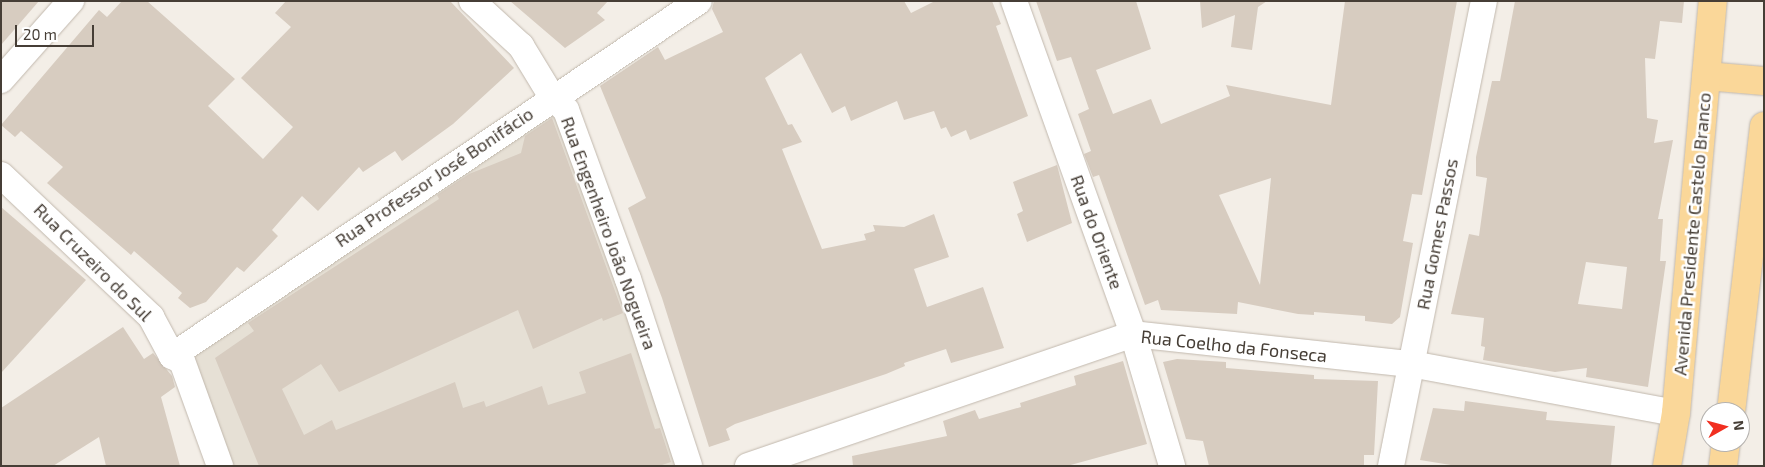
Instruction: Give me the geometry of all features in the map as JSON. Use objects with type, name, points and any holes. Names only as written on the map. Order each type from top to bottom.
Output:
[{"type":"main road","name":"Avenida Presidente Castelo Branco","points":[[1667,466],[1676,412],[1713,1]]},
{"type":"main road","points":[[1706,76],[1764,81]]},
{"type":"main road","points":[[1732,402],[1764,126]]},
{"type":"main road","points":[[1723,466],[1725,452]]},
{"type":"street","points":[[1,80],[72,1]]},
{"type":"street","name":"Rua Engenheiro João Nogueira","points":[[472,1],[521,46],[552,97],[566,110],[577,134],[689,466]]},
{"type":"street","name":"Rua Professor José Bonifácio","points":[[172,356],[552,97],[699,1]]},
{"type":"street","name":"Rua do Oriente","points":[[1014,1],[1133,334],[1172,466]]},
{"type":"street","name":"Rua Gomes Passos","points":[[1391,466],[1484,1]]},
{"type":"street","name":"Rua Cruzeiro do Sul","points":[[1,175],[151,316],[172,356],[182,361],[220,466]]},
{"type":"street","name":"Rua Coelho da Fonseca","points":[[748,466],[1133,334],[1411,364],[1676,412]]},
{"type":"shaded area","points":[[561,77],[692,466],[226,466],[186,341]]},
{"type":"building","points":[[1,1],[39,1],[1,45]]},
{"type":"building","points":[[122,1],[147,1],[235,79],[208,106],[263,159],[293,127],[241,78],[291,27],[275,13],[286,1],[450,1],[514,68],[453,124],[402,161],[395,151],[363,172],[359,167],[318,211],[302,196],[272,230],[278,236],[244,272],[237,267],[206,302],[190,308],[178,298],[182,293],[134,251],[131,255],[47,183],[63,167],[21,131],[15,137],[1,125],[99,10],[107,17]]},
{"type":"building","points":[[510,1],[608,1],[597,13],[605,20],[565,48]]},
{"type":"building","points":[[714,1],[904,1],[911,13],[935,1],[992,1],[1001,24],[996,26],[1028,116],[970,140],[966,130],[951,137],[946,127],[941,129],[934,111],[904,120],[897,101],[851,121],[845,106],[832,113],[801,53],[765,78],[788,125],[792,124],[802,142],[782,149],[822,249],[866,240],[864,234],[875,231],[873,225],[904,227],[934,214],[949,257],[914,269],[927,307],[983,287],[1004,348],[951,363],[946,349],[904,363],[905,366],[886,374],[735,424],[726,429],[730,440],[709,447],[662,298],[628,208],[646,198],[600,86],[658,47],[665,60],[723,32],[712,9]]},
{"type":"building","points":[[1036,1],[1136,1],[1151,49],[1096,70],[1113,114],[1151,99],[1161,124],[1230,96],[1226,85],[1331,105],[1345,1],[1457,1],[1422,195],[1412,194],[1403,241],[1413,243],[1400,317],[1392,324],[1365,321],[1365,316],[1314,312],[1314,315],[1298,314],[1238,302],[1237,314],[1161,310],[1158,300],[1145,305],[1099,175],[1093,177],[1084,154],[1091,151],[1078,114],[1089,109],[1071,57],[1057,61]],"holes":[[[1271,178],[1260,285],[1219,195]]]},
{"type":"building","points":[[1200,1],[1267,1],[1258,7],[1252,50],[1231,47],[1235,15],[1202,28]]},
{"type":"building","points":[[1515,1],[1684,1],[1682,23],[1660,21],[1655,59],[1645,58],[1647,118],[1658,120],[1654,143],[1673,140],[1658,219],[1663,219],[1660,261],[1666,261],[1648,387],[1586,377],[1587,368],[1555,372],[1483,360],[1485,347],[1481,346],[1484,318],[1451,314],[1469,234],[1479,236],[1487,178],[1476,176],[1476,157],[1492,81],[1500,81]],"holes":[[[1586,262],[1627,267],[1622,309],[1578,304]]]},
{"type":"building","points":[[552,118],[623,313],[603,321],[602,318],[533,349],[518,310],[339,392],[321,364],[282,389],[304,435],[332,420],[336,430],[455,382],[463,408],[484,401],[486,407],[542,386],[548,405],[586,393],[579,372],[631,353],[655,429],[660,428],[671,462],[659,466],[259,466],[215,358],[254,331],[248,323],[439,199],[437,195],[469,174],[521,153],[525,136]]},
{"type":"building","points":[[1057,165],[1072,223],[1027,242],[1017,214],[1023,211],[1013,182]]},
{"type":"building","points":[[1,207],[86,280],[1,373]]},
{"type":"building","points":[[123,327],[144,359],[153,353],[172,376],[175,387],[161,397],[180,466],[106,466],[99,437],[53,466],[1,466],[1,408]]},
{"type":"building","points":[[1177,359],[1226,362],[1226,368],[1314,375],[1314,379],[1378,381],[1374,455],[1364,455],[1364,466],[1209,466],[1203,441],[1186,439],[1163,362]]},
{"type":"building","points":[[1123,361],[1147,444],[1067,466],[853,466],[852,456],[947,436],[943,421],[975,410],[979,419],[1021,407],[1020,403],[1076,385],[1074,376]]},
{"type":"building","points":[[1465,401],[1547,412],[1546,420],[1615,426],[1611,466],[1457,466],[1420,460],[1433,408],[1464,411]]}]
